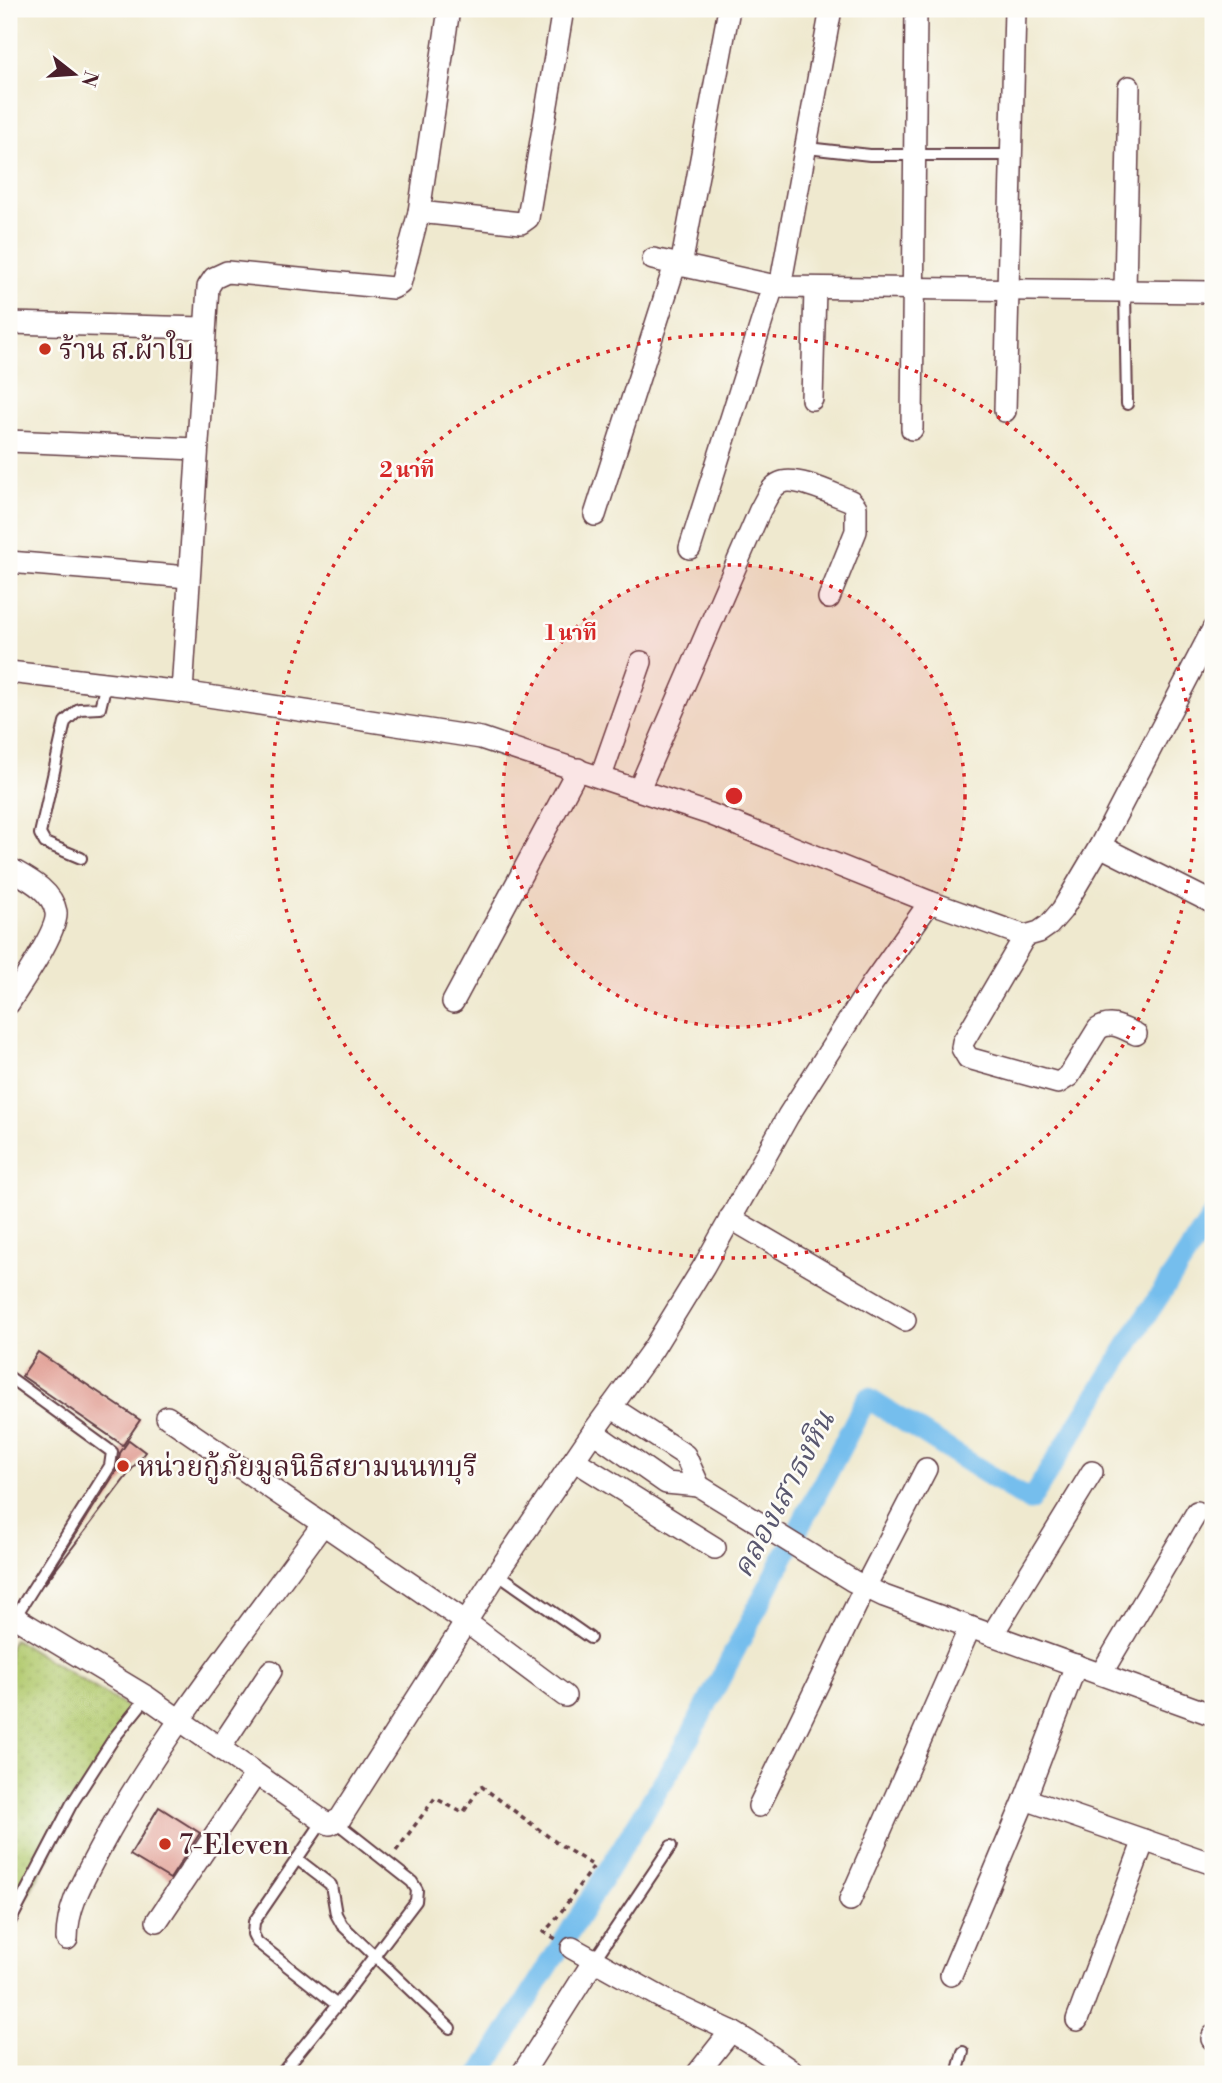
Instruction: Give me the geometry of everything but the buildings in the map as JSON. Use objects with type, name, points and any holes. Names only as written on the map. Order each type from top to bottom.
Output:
[{"type":"street","points":[[182,692],[208,287],[214,278],[227,272],[393,288],[400,284],[419,212],[449,9]]},
{"type":"street","points":[[419,212],[521,223],[528,218],[563,9]]},
{"type":"street","points":[[595,515],[678,266],[729,9]]},
{"type":"street","points":[[690,548],[776,286],[807,148],[831,9]]},
{"type":"street","points":[[912,429],[916,9]]},
{"type":"street","points":[[1005,411],[1015,9]]},
{"type":"street","points":[[1125,291],[1129,87]]},
{"type":"street","points":[[653,259],[776,286],[815,289],[912,287],[1213,292]]},
{"type":"street","points":[[812,400],[815,289]]},
{"type":"street","points":[[9,323],[204,328]]},
{"type":"street","points":[[9,441],[197,449]]},
{"type":"street","points":[[639,789],[760,510],[774,487],[781,482],[803,483],[850,501],[856,507],[856,531],[829,598]]},
{"type":"street","points":[[9,562],[188,577]]},
{"type":"street","points":[[9,672],[182,692],[481,738],[601,776],[749,829],[930,902],[1025,936],[1039,932],[1062,911],[1100,846],[1213,629]]},
{"type":"street","points":[[601,776],[640,662]]},
{"type":"street","points":[[453,1002],[578,769]]},
{"type":"street","points":[[1100,846],[1213,904]]},
{"type":"street","points":[[9,869],[33,882],[47,895],[56,912],[54,928],[9,1003]]},
{"type":"street","points":[[12,1615],[147,1697],[255,1775],[329,1822],[593,1432],[653,1349],[830,1048],[930,902]]},
{"type":"street","points":[[1025,936],[963,1042],[962,1048],[968,1058],[1058,1083],[1069,1076],[1098,1029],[1105,1024],[1112,1024],[1136,1034]]},
{"type":"street","points":[[730,1218],[905,1320]]},
{"type":"street","points":[[611,1407],[685,1455],[699,1486]]},
{"type":"street","points":[[167,1417],[466,1622],[565,1696]]},
{"type":"street","points":[[593,1432],[666,1483],[699,1486],[865,1587],[1213,1715]]},
{"type":"street","points":[[574,1460],[715,1548]]},
{"type":"street","points":[[759,1806],[865,1587],[926,1469]]},
{"type":"street","points":[[992,1635],[1092,1472]]},
{"type":"street","points":[[1101,1674],[1197,1512]]},
{"type":"street","points":[[67,1939],[67,1922],[72,1904],[122,1808],[181,1720],[323,1524]]},
{"type":"street","points":[[850,1900],[970,1627]]},
{"type":"street","points":[[951,1975],[1025,1799],[1076,1665]]},
{"type":"street","points":[[219,1748],[271,1671]]},
{"type":"street","points":[[158,1921],[255,1775]]},
{"type":"street","points":[[1025,1799],[1213,1864]]},
{"type":"street","points":[[1077,2020],[1144,1840]]},
{"type":"street","points":[[572,1948],[669,2002],[731,2031],[796,2074]]},
{"type":"street","points":[[522,2074],[596,1959]]},
{"type":"street","points":[[697,2074],[731,2031]]},
{"type":"lane","points":[[807,148],[870,155],[1013,155]]},
{"type":"lane","points":[[1125,291],[1127,404]]},
{"type":"lane","points":[[81,858],[45,843],[40,834],[65,722],[79,709],[100,708],[106,682]]},
{"type":"lane","points":[[9,1377],[112,1452],[110,1466],[12,1615]]},
{"type":"lane","points":[[497,1573],[590,1638]]},
{"type":"lane","points":[[10,1922],[71,1805],[114,1738],[147,1697]]},
{"type":"lane","points":[[281,2074],[337,2005],[416,1900],[417,1890],[412,1882],[329,1822],[297,1859],[254,1922],[253,1934],[257,1942],[337,2005]]},
{"type":"lane","points":[[596,1959],[671,1846]]},
{"type":"lane","points":[[297,1859],[331,1885],[336,1914],[342,1925],[450,2028]]},
{"type":"lane","points":[[957,2074],[963,2052]]},
{"type":"path","points":[[395,1853],[435,1798],[463,1813],[481,1786],[557,1843],[594,1866],[558,1918],[544,1932]]},
{"type":"green space","points":[[14,1639],[133,1711],[9,1928],[9,1647]]},
{"type":"waterway","name":"คลองเสาธงหิน","points":[[481,2074],[684,1748],[867,1398],[1030,1501],[1213,1215]]},
{"type":"place","name":"ร้าน ส.ผ้าใบ","points":[[45,349]]},
{"type":"place","name":"หน่วยกู้ภัยมูลนิธิสยามนนทบุรี","points":[[123,1466]]},
{"type":"place","name":"7-Eleven","points":[[165,1844]]}]
